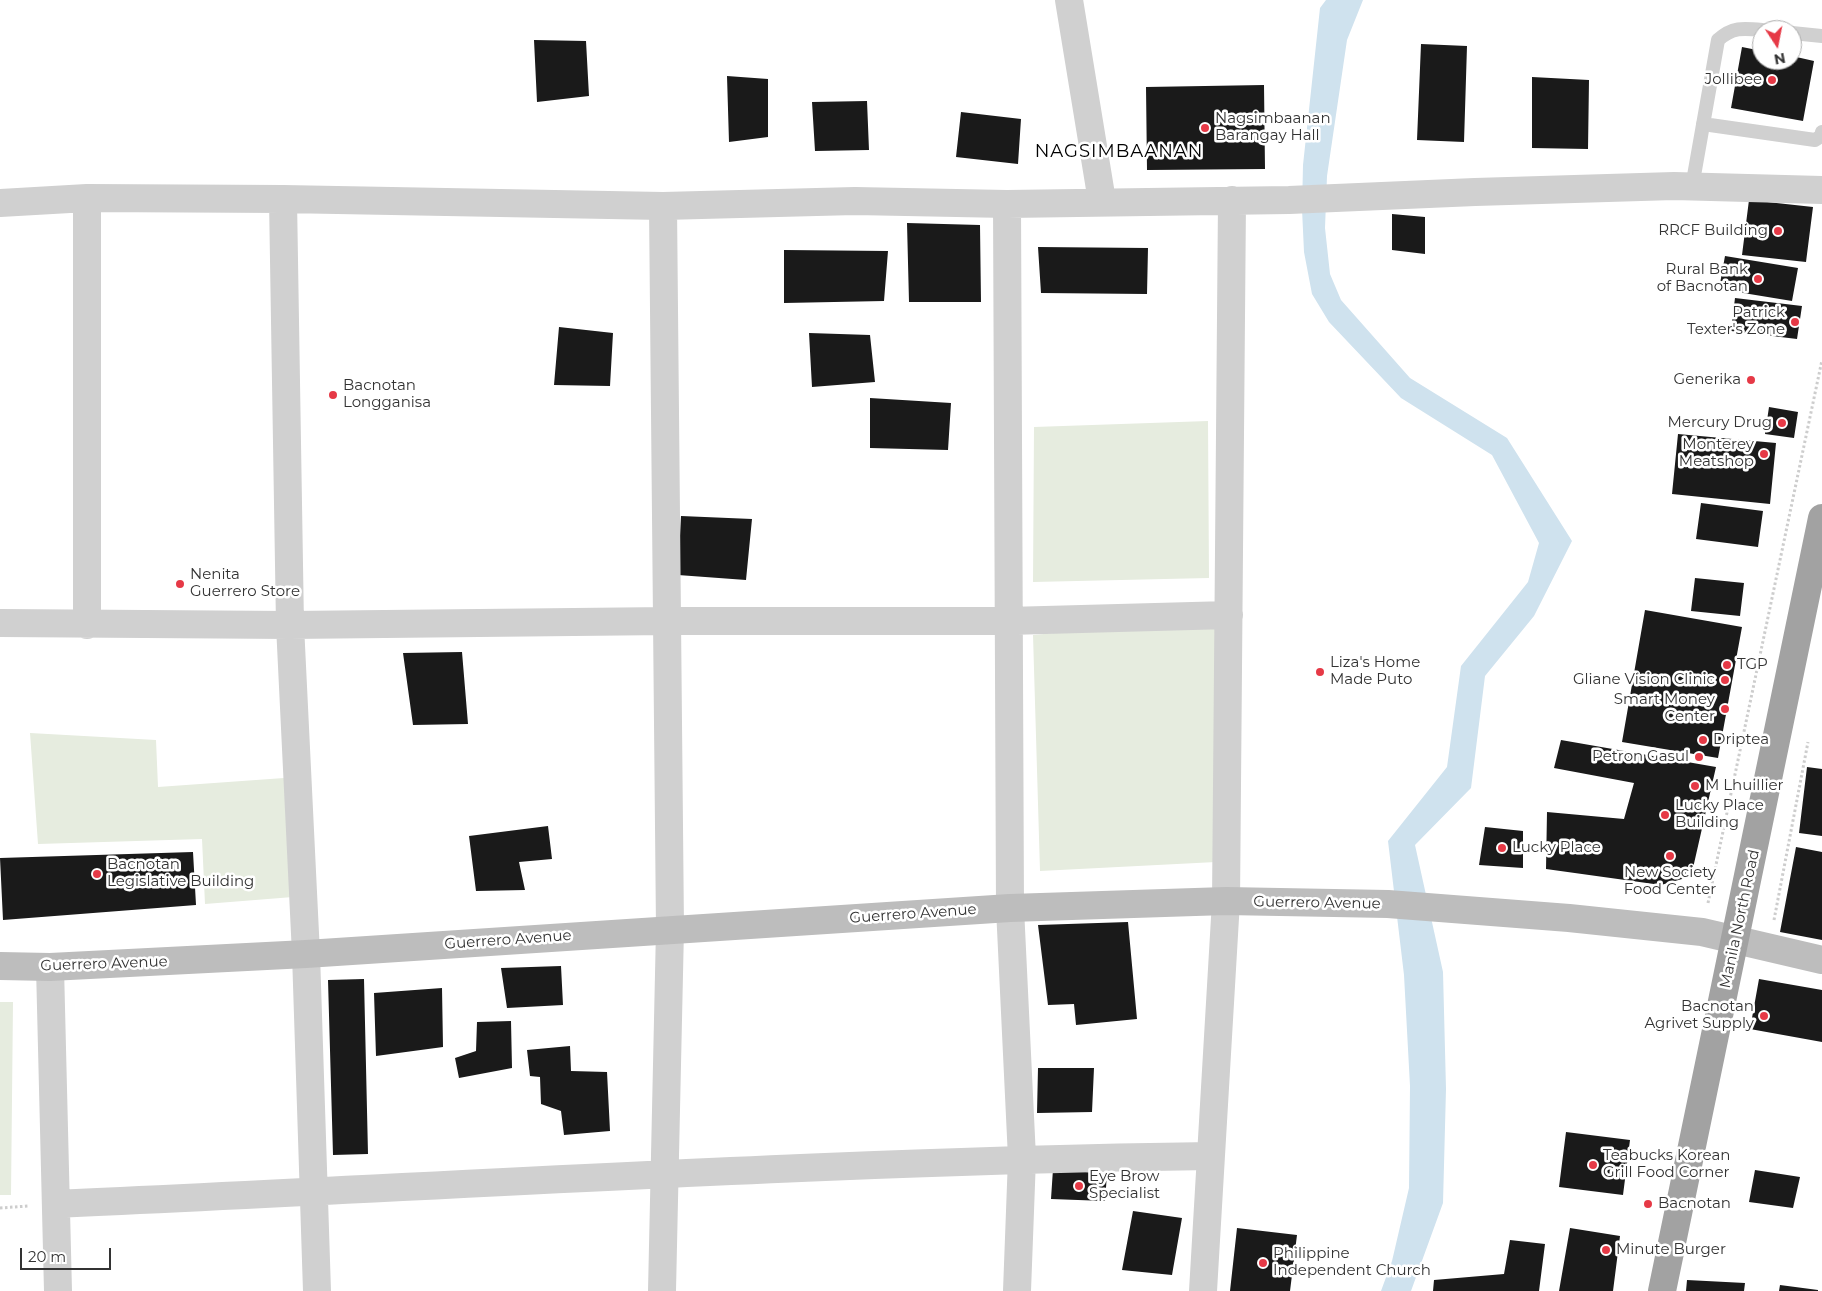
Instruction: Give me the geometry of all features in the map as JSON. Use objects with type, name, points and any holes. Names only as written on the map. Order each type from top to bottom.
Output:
[{"type":"highway","name":"Manila North Road","points":[[1662,1291],[1822,518]]},
{"type":"main road","name":"Guerrero Avenue","points":[[0,966],[50,967],[306,954],[1010,908],[1226,902],[1388,904],[1569,918],[1702,932],[1822,960]]},
{"type":"street","points":[[1069,0],[1102,201]]},
{"type":"street","points":[[0,203],[87,198],[283,199],[662,206],[855,201],[1007,204],[1102,201],[1289,200],[1475,192],[1692,187],[1822,190]]},
{"type":"street","points":[[87,198],[87,626]]},
{"type":"street","points":[[283,199],[290,625],[306,954],[316,1291]]},
{"type":"street","points":[[1203,1291],[1226,902],[1232,200]]},
{"type":"street","points":[[1007,204],[1010,908],[1022,1158],[1017,1291]]},
{"type":"street","points":[[662,206],[670,929],[662,1291]]},
{"type":"street","points":[[0,623],[87,626],[668,621],[1008,621],[1229,615]]},
{"type":"street","points":[[50,967],[58,1291]]},
{"type":"street","points":[[56,1204],[314,1193],[665,1173],[1022,1158],[1211,1156]]},
{"type":"lane","points":[[1692,187],[1718,40],[1727,31],[1752,29]]},
{"type":"lane","points":[[1802,34],[1822,36]]},
{"type":"lane","points":[[1703,124],[1815,140],[1821,136],[1822,132]]},
{"type":"path","points":[[1702,932],[1822,360]]},
{"type":"path","points":[[1769,948],[1809,736]]},
{"type":"shaded area","points":[[1208,421],[1209,578],[1033,582],[1034,427]]},
{"type":"shaded area","points":[[1218,618],[1216,862],[1040,871],[1033,635]]},
{"type":"shaded area","points":[[30,733],[156,740],[158,787],[284,778],[293,897],[205,904],[202,839],[38,844]]},
{"type":"shaded area","points":[[0,1002],[13,1002],[11,1195],[0,1195]]},
{"type":"water","points":[[1326,0],[1363,0],[1347,40],[1327,176],[1325,228],[1330,274],[1341,300],[1410,378],[1507,438],[1572,541],[1534,616],[1485,676],[1471,788],[1415,845],[1443,972],[1446,1089],[1443,1203],[1411,1291],[1381,1291],[1392,1261],[1409,1188],[1410,1086],[1404,975],[1388,841],[1447,767],[1461,666],[1528,582],[1539,543],[1492,455],[1401,398],[1329,322],[1312,294],[1304,252],[1302,209],[1303,165],[1320,8]]},
{"type":"building","points":[[534,40],[586,41],[589,96],[537,102]]},
{"type":"building","points":[[1421,44],[1467,46],[1464,142],[1417,140]]},
{"type":"building","points":[[1742,47],[1752,49],[1752,70],[1802,70],[1802,58],[1814,61],[1803,121],[1731,108]]},
{"type":"building","points":[[727,76],[768,79],[768,137],[729,142]]},
{"type":"building","points":[[1532,77],[1589,80],[1588,149],[1532,148]]},
{"type":"building","name":"Nagsimbaanan Barangay Hall","points":[[1264,85],[1265,169],[1147,170],[1146,87]]},
{"type":"building","points":[[867,101],[869,150],[815,151],[812,102]]},
{"type":"building","points":[[961,112],[1021,119],[1018,164],[956,157]]},
{"type":"building","name":"RRCF Building","points":[[1749,200],[1813,207],[1806,262],[1742,255]]},
{"type":"building","points":[[1392,214],[1425,217],[1425,254],[1392,250]]},
{"type":"building","points":[[907,223],[980,225],[981,302],[909,302]]},
{"type":"building","points":[[1038,247],[1148,248],[1147,294],[1041,293]]},
{"type":"building","points":[[784,250],[888,251],[884,301],[784,303]]},
{"type":"building","name":"Rural Bank of Bacnotan","points":[[1725,256],[1798,268],[1792,301],[1719,289]]},
{"type":"building","points":[[1735,298],[1802,306],[1797,339],[1731,331]]},
{"type":"building","points":[[559,327],[613,333],[610,386],[554,385]]},
{"type":"building","points":[[809,333],[870,335],[875,382],[812,387]]},
{"type":"building","points":[[870,398],[951,403],[948,450],[870,448]]},
{"type":"building","name":"Mercury Drug","points":[[1769,407],[1798,412],[1794,438],[1765,434]]},
{"type":"building","points":[[1678,434],[1776,443],[1770,504],[1672,494]]},
{"type":"building","points":[[1701,503],[1763,511],[1758,547],[1696,539]]},
{"type":"building","points":[[681,516],[752,519],[746,580],[678,575]]},
{"type":"building","points":[[1695,578],[1744,583],[1740,616],[1691,611]]},
{"type":"building","points":[[1645,610],[1742,627],[1718,758],[1622,742]]},
{"type":"building","points":[[462,652],[468,724],[413,725],[403,653]]},
{"type":"building","name":"Lucky Place Building","points":[[1561,740],[1716,767],[1693,868],[1682,879],[1661,885],[1546,869],[1547,812],[1624,819],[1634,783],[1554,768]]},
{"type":"building","points":[[1807,767],[1822,769],[1822,836],[1799,833]]},
{"type":"building","points":[[548,826],[552,859],[519,862],[525,890],[476,891],[469,836]]},
{"type":"building","name":"Lucky Place","points":[[1485,827],[1523,831],[1523,868],[1479,865]]},
{"type":"building","points":[[1796,847],[1822,852],[1822,940],[1780,932]]},
{"type":"building","name":"Bacnotan Legislative Building","points":[[193,852],[196,905],[3,920],[0,858]]},
{"type":"building","points":[[1128,922],[1137,1019],[1076,1025],[1074,1004],[1048,1005],[1038,925]]},
{"type":"building","points":[[561,966],[563,1005],[507,1008],[501,968]]},
{"type":"building","points":[[364,979],[368,1154],[333,1155],[328,980]]},
{"type":"building","points":[[1759,979],[1822,990],[1822,1042],[1750,1029]]},
{"type":"building","points":[[442,988],[443,1047],[376,1056],[374,993]]},
{"type":"building","points":[[511,1021],[512,1068],[459,1078],[455,1058],[476,1051],[477,1022]]},
{"type":"building","points":[[570,1046],[571,1071],[607,1072],[610,1131],[564,1135],[561,1111],[541,1104],[540,1077],[530,1076],[527,1050]]},
{"type":"building","points":[[1038,1068],[1094,1068],[1092,1112],[1037,1113]]},
{"type":"building","points":[[1566,1132],[1630,1140],[1623,1195],[1559,1187]]},
{"type":"building","name":"Eye Brow Specialist","points":[[1053,1169],[1107,1174],[1105,1201],[1051,1199]]},
{"type":"building","points":[[1755,1170],[1800,1177],[1793,1208],[1749,1202]]},
{"type":"building","points":[[1133,1211],[1182,1218],[1172,1275],[1122,1270]]},
{"type":"building","name":"Philippine Independent Church","points":[[1237,1228],[1297,1235],[1290,1291],[1230,1291]]},
{"type":"building","points":[[1570,1228],[1620,1236],[1613,1291],[1559,1291]]},
{"type":"building","points":[[1510,1240],[1545,1244],[1539,1291],[1433,1291],[1434,1280],[1504,1274]]},
{"type":"building","points":[[1687,1280],[1745,1283],[1744,1291],[1686,1291]]},
{"type":"building","points":[[1780,1285],[1818,1290],[1818,1291],[1779,1291]]},
{"type":"place","name":"Jollibee","points":[[1772,80]]},
{"type":"place","name":"Nagsimbaanan Barangay Hall","points":[[1205,128]]},
{"type":"place","name":"RRCF Building","points":[[1778,231]]},
{"type":"place","name":"Rural Bank of Bacnotan","points":[[1758,279]]},
{"type":"place","name":"Patrick Texter's Zone","points":[[1795,322]]},
{"type":"place","name":"Generika","points":[[1751,380]]},
{"type":"place","name":"Bacnotan Longganisa","points":[[333,395]]},
{"type":"place","name":"Mercury Drug","points":[[1782,423]]},
{"type":"place","name":"Monterey Meatshop","points":[[1764,454]]},
{"type":"place","name":"Nenita Guerrero Store","points":[[180,584]]},
{"type":"place","name":"TGP","points":[[1727,665]]},
{"type":"place","name":"Liza's Home Made Puto","points":[[1320,672]]},
{"type":"place","name":"Gliane Vision Clinic","points":[[1725,680]]},
{"type":"place","name":"Smart Money Center","points":[[1725,709]]},
{"type":"place","name":"Driptea","points":[[1703,740]]},
{"type":"place","name":"Petron Gasul","points":[[1699,757]]},
{"type":"place","name":"M Lhuillier","points":[[1695,786]]},
{"type":"place","name":"Lucky Place Building","points":[[1665,815]]},
{"type":"place","name":"Lucky Place","points":[[1502,848]]},
{"type":"place","name":"New Society Food Center","points":[[1670,856]]},
{"type":"place","name":"Bacnotan Legislative Building","points":[[97,874]]},
{"type":"place","name":"Bacnotan Agrivet Supply","points":[[1764,1016]]},
{"type":"place","name":"Teabucks Korean Grill Food Corner","points":[[1593,1165]]},
{"type":"place","name":"Eye Brow Specialist","points":[[1079,1186]]},
{"type":"place","name":"Bacnotan","points":[[1648,1204]]},
{"type":"place","name":"Minute Burger","points":[[1606,1250]]},
{"type":"place","name":"Philippine Independent Church","points":[[1263,1263]]},
{"type":"district","name":"NAGSIMBAANAN","points":[[1119,152]]}]
